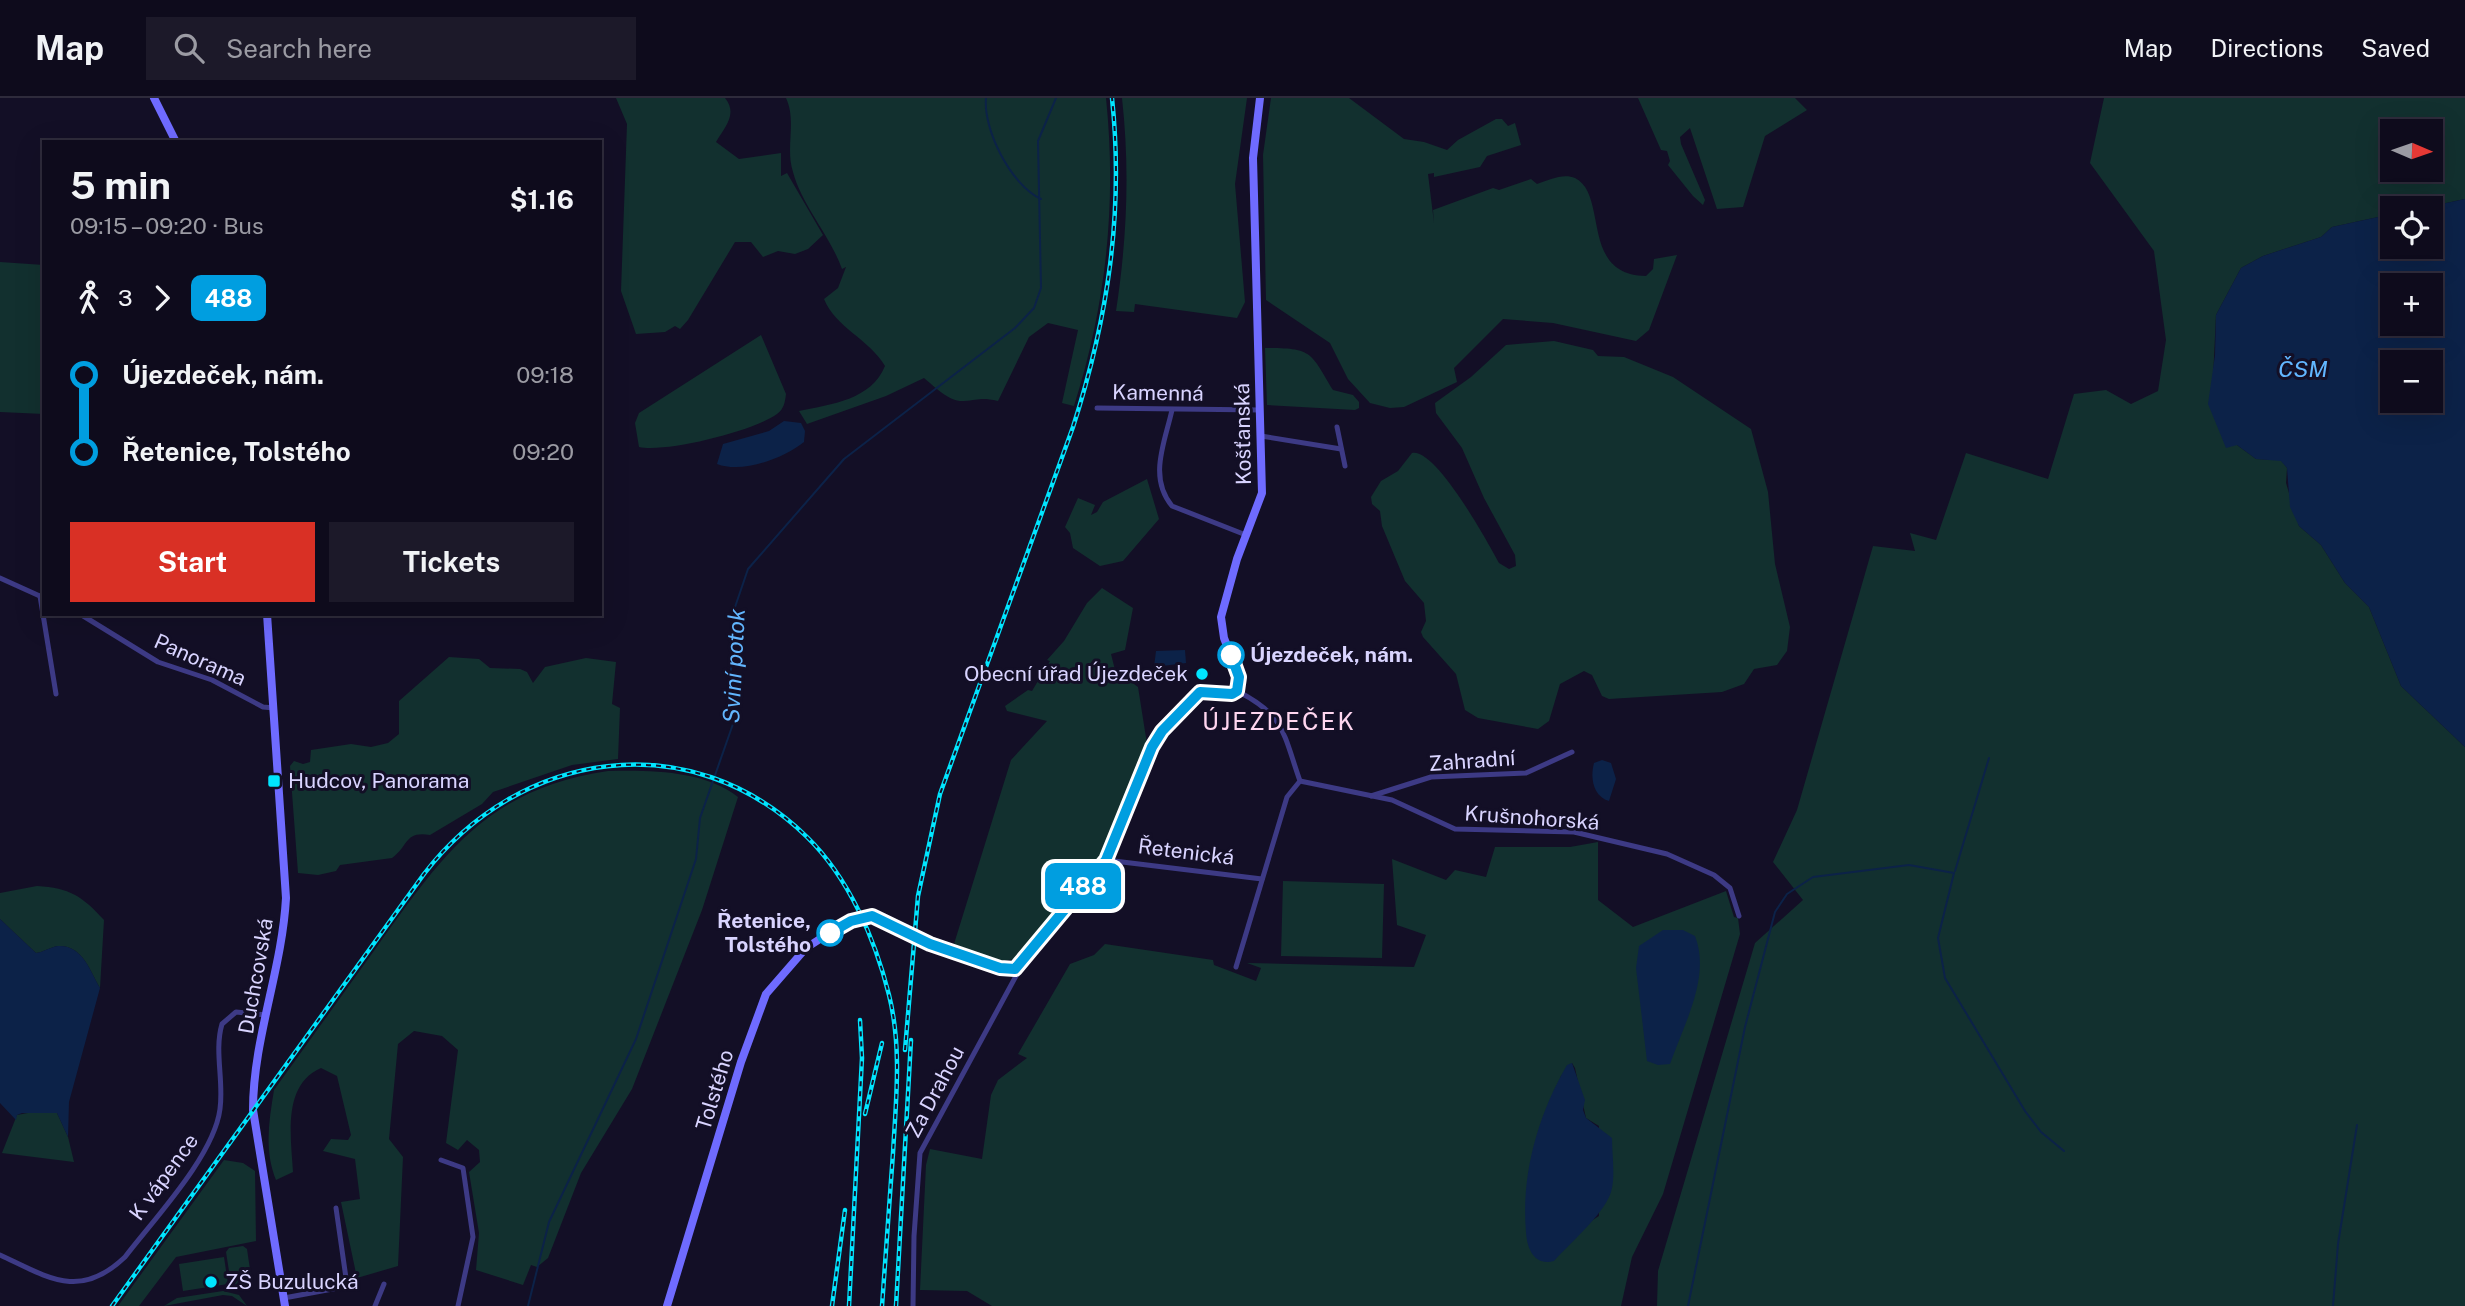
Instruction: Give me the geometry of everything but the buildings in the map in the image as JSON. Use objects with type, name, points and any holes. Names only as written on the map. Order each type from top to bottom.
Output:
[{"type":"street","points":[[153,98],[175,140]]},
{"type":"street","name":"Košťanská","points":[[1237,691],[1239,677],[1222,630],[1222,611],[1262,493],[1253,158],[1260,98]]},
{"type":"street","name":"Kamenná","points":[[1097,408],[1260,410]]},
{"type":"street","points":[[1172,410],[1157,472],[1168,501],[1172,506],[1246,535]]},
{"type":"street","points":[[1337,427],[1345,466]]},
{"type":"street","points":[[1261,436],[1341,449]]},
{"type":"street","points":[[0,578],[42,597]]},
{"type":"street","points":[[45,616],[56,694]]},
{"type":"street","name":"Panorama","points":[[83,616],[158,662],[212,680],[263,706],[274,708]]},
{"type":"street","name":"Duchcovská","points":[[267,616],[286,898],[253,1110],[285,1302]]},
{"type":"street","name":"Řetenická","points":[[1015,969],[1106,860],[1153,744],[1198,694],[1207,691],[1232,694],[1237,691]]},
{"type":"street","points":[[1236,967],[1287,797],[1300,781],[1273,714],[1260,703],[1237,691]]},
{"type":"street","name":"Zahradní","points":[[1371,796],[1431,777],[1526,773],[1572,752]]},
{"type":"street","name":"Krušnohorská","points":[[1300,781],[1392,800],[1455,829],[1574,832],[1667,854],[1714,875],[1730,888],[1739,916]]},
{"type":"street","name":"Řetenická","points":[[1106,860],[1262,879]]},
{"type":"street","name":"Tolstého","points":[[667,1306],[741,1062],[766,994],[801,952],[851,921],[868,915],[930,944],[1000,968],[1015,969]]},
{"type":"street","name":"Za Drahou","points":[[913,1306],[920,1153],[1016,976],[1015,969]]},
{"type":"street","name":"K vápence","points":[[0,1255],[42,1275],[69,1283],[90,1281],[113,1269],[198,1161],[216,1128],[222,1094],[219,1045],[222,1024],[236,1012],[268,1015]]},
{"type":"street","points":[[441,1160],[459,1165],[466,1175],[473,1237],[458,1306]]},
{"type":"street","points":[[285,1302],[338,1288],[346,1278],[336,1208]]},
{"type":"street","points":[[375,1306],[384,1284]]},
{"type":"green space","points":[[616,98],[725,98],[729,104],[730,115],[716,142],[739,159],[781,153],[781,176],[787,173],[823,235],[808,249],[795,254],[778,251],[763,257],[751,242],[735,242],[680,329],[675,326],[665,332],[636,334],[621,291],[627,124]]},
{"type":"green space","points":[[786,98],[1106,98],[1110,177],[1106,254],[1094,330],[1074,406],[1062,403],[1078,330],[1048,323],[1029,337],[998,401],[958,401],[924,378],[886,396],[807,424],[799,411],[849,399],[870,386],[885,366],[870,348],[836,317],[824,299],[838,288],[846,267],[842,269],[831,244],[797,185],[791,163],[791,116]]},
{"type":"green space","points":[[1122,98],[1247,98],[1235,184],[1245,302],[1237,318],[1135,304],[1134,312],[1116,311],[1126,204]]},
{"type":"green space","points":[[1271,98],[1349,98],[1404,139],[1447,150],[1458,140],[1496,119],[1502,119],[1508,126],[1515,123],[1521,145],[1487,156],[1480,167],[1434,177],[1434,173],[1428,174],[1434,223],[1433,210],[1493,188],[1499,190],[1531,179],[1537,184],[1561,177],[1575,178],[1585,187],[1591,200],[1603,249],[1611,263],[1625,272],[1646,276],[1653,269],[1654,259],[1677,255],[1649,330],[1636,341],[1553,323],[1503,319],[1454,368],[1457,382],[1404,407],[1390,408],[1370,403],[1348,379],[1330,343],[1266,300],[1263,155]]},
{"type":"green space","points":[[1638,98],[1795,98],[1807,110],[1765,136],[1743,207],[1717,209],[1690,128],[1680,137],[1681,144],[1705,200],[1703,205],[1668,165],[1670,161],[1667,151],[1661,150]]},
{"type":"green space","points":[[2104,98],[2465,98],[2465,199],[2443,204],[2443,196],[2380,196],[2380,217],[2332,227],[2321,237],[2263,256],[2241,268],[2216,315],[2213,379],[2237,445],[2256,459],[2281,460],[2287,468],[2286,483],[2299,526],[2321,545],[2345,583],[2369,607],[2401,686],[2465,747],[2465,1306],[1657,1306],[1658,1271],[1755,943],[1803,900],[1773,862],[1797,810],[1873,546],[1915,551],[1910,533],[1936,540],[1966,453],[2048,479],[2074,394],[2106,390],[2131,404],[2158,391],[2166,340],[2154,251],[2090,163]]},
{"type":"green space","points":[[0,262],[42,265],[42,414],[0,412]]},
{"type":"green space","points":[[761,335],[786,394],[784,405],[779,412],[766,421],[710,439],[669,447],[639,447],[635,423],[639,413]]},
{"type":"green space","points":[[1554,341],[1593,350],[1598,356],[1624,357],[1673,377],[1751,429],[1768,492],[1775,564],[1790,627],[1787,651],[1777,665],[1754,669],[1744,684],[1722,692],[1609,699],[1602,696],[1592,675],[1584,671],[1560,684],[1549,721],[1538,729],[1478,718],[1465,710],[1456,674],[1423,637],[1421,632],[1426,621],[1424,603],[1405,581],[1382,526],[1380,511],[1372,504],[1371,497],[1381,481],[1398,471],[1412,453],[1422,455],[1434,465],[1460,498],[1499,563],[1509,569],[1516,566],[1515,555],[1484,498],[1462,448],[1436,413],[1435,403],[1471,377],[1506,345]]},
{"type":"green space","points":[[1265,348],[1302,351],[1314,360],[1333,390],[1353,395],[1359,402],[1359,408],[1355,410],[1267,405]]},
{"type":"green space","points":[[1147,479],[1159,519],[1123,561],[1100,566],[1073,548],[1070,533],[1065,527],[1078,498],[1095,505],[1091,515],[1097,512],[1103,502]]},
{"type":"green space","points":[[1102,588],[1133,608],[1125,650],[1111,654],[1115,670],[1138,687],[1147,744],[1101,859],[1016,959],[1000,961],[954,944],[1011,760],[1047,721],[1007,711],[1005,706],[1028,690],[1032,691],[1050,661],[1047,660],[1064,641],[1087,603]]},
{"type":"green space","points":[[449,657],[479,659],[490,668],[520,669],[527,672],[533,683],[545,667],[586,658],[616,662],[612,704],[620,708],[618,759],[572,765],[493,792],[482,804],[430,835],[411,837],[392,858],[340,865],[336,871],[318,875],[298,873],[290,766],[294,761],[303,764],[310,762],[311,750],[351,744],[371,747],[388,743],[399,734],[399,701]]},
{"type":"green space","points":[[608,771],[658,772],[693,777],[725,788],[738,797],[702,910],[632,1089],[581,1173],[548,1258],[537,1267],[531,1265],[523,1285],[476,1270],[479,1233],[469,1172],[480,1162],[479,1150],[467,1140],[458,1150],[446,1143],[458,1050],[442,1036],[414,1031],[398,1044],[389,1139],[403,1157],[398,1266],[357,1278],[341,1202],[360,1199],[355,1159],[323,1151],[331,1139],[348,1140],[351,1135],[337,1076],[321,1068],[300,1086],[292,1113],[293,1172],[276,1180],[269,1147],[274,1090],[400,914],[471,831],[499,810],[530,793],[566,780]]},
{"type":"green space","points":[[1598,842],[1598,900],[1633,927],[1726,891],[1734,917],[1738,918],[1740,934],[1663,1194],[1632,1257],[1621,1306],[992,1306],[967,1291],[920,1290],[926,1165],[930,1149],[982,1159],[991,1095],[998,1080],[1027,1058],[1018,1054],[1070,964],[1094,955],[1105,944],[1213,960],[1214,965],[1256,981],[1261,968],[1247,963],[1414,967],[1426,935],[1397,925],[1392,859],[1446,880],[1455,870],[1486,877],[1495,847],[1570,847]],"holes":[[[1572,1063],[1586,1118],[1599,1126],[1599,1216],[1585,1225],[1540,1130],[1561,1076]]]},
{"type":"green space","points":[[1283,881],[1384,884],[1382,958],[1281,956]]},
{"type":"green space","points":[[37,886],[75,895],[104,920],[100,988],[80,954],[67,947],[58,946],[36,953],[0,919],[0,893]]},
{"type":"green space","points":[[33,1112],[57,1113],[68,1137],[74,1162],[2,1153],[17,1115]]},
{"type":"green space","points":[[224,1160],[243,1163],[255,1171],[256,1241],[176,1257],[139,1306],[118,1306]]},
{"type":"green space","points":[[243,1246],[247,1249],[252,1283],[236,1289],[231,1284],[226,1252],[229,1248]]},
{"type":"green space","points":[[224,1257],[228,1284],[183,1291],[179,1264]]},
{"type":"green space","points":[[223,1291],[239,1295],[247,1306],[232,1296],[223,1295],[164,1306],[177,1298]]},
{"type":"water","name":"ČSM","points":[[2465,199],[2465,747],[2401,686],[2369,607],[2345,583],[2321,545],[2299,526],[2290,507],[2287,468],[2281,461],[2256,459],[2237,445],[2226,448],[2208,404],[2215,355],[2216,315],[2241,268],[2263,256],[2321,237],[2332,227],[2380,217],[2380,259],[2443,259],[2443,204]]},
{"type":"water","points":[[784,421],[801,423],[805,431],[804,442],[796,448],[775,459],[751,466],[727,467],[717,464],[723,444],[769,431]]},
{"type":"water","points":[[1185,650],[1186,663],[1154,667],[1156,651]]},
{"type":"water","points":[[1602,760],[1611,763],[1616,779],[1609,801],[1596,791],[1592,775],[1594,763]]},
{"type":"water","points":[[0,919],[36,953],[58,946],[67,947],[80,954],[100,988],[69,1102],[68,1137],[57,1113],[22,1113],[17,1115],[16,1120],[0,1103]]},
{"type":"water","points":[[1663,930],[1683,930],[1695,936],[1700,968],[1694,1000],[1670,1064],[1658,1065],[1647,1061],[1636,968],[1639,946]]},
{"type":"water","points":[[1572,1063],[1585,1100],[1583,1110],[1586,1118],[1612,1138],[1613,1182],[1604,1206],[1588,1226],[1554,1261],[1547,1262],[1537,1259],[1528,1244],[1526,1188],[1540,1125],[1557,1084],[1567,1065]]},
{"type":"waterway","name":"Sviní potok","points":[[986,98],[989,125],[1001,155],[1019,182],[1041,199]]},
{"type":"waterway","name":"Sviní potok","points":[[528,1306],[549,1222],[636,1039],[696,859],[700,818],[733,724],[730,689],[734,610],[748,569],[844,459],[1015,328],[1034,308],[1041,288],[1038,141],[1056,98]]},
{"type":"waterway","points":[[1955,871],[1989,758]]},
{"type":"waterway","points":[[1688,1306],[1745,1027],[1775,912],[1787,894],[1813,877],[1909,865],[1954,873],[1938,938],[1945,978],[2025,1111],[2041,1132],[2064,1151]]},
{"type":"waterway","points":[[2333,1306],[2338,1244],[2357,1125]]},
{"type":"railway","points":[[905,1050],[918,896],[940,794],[1073,427],[1096,346],[1114,223],[1116,182],[1112,98]]},
{"type":"railway","points":[[112,1306],[424,874],[463,832],[507,800],[556,778],[607,766],[659,766],[711,777],[761,801],[807,837],[836,871],[848,890],[876,952],[889,995],[896,1034],[895,1113],[882,1306]]},
{"type":"railway","points":[[849,1306],[862,1058],[860,1020]]},
{"type":"railway","points":[[896,1306],[911,1040]]},
{"type":"railway","points":[[865,1114],[882,1043]]},
{"type":"railway","points":[[832,1306],[845,1210]]},
{"type":"bus line","name":"488","points":[[830,933],[868,915],[930,944],[1000,968],[1015,969],[1106,860],[1152,747],[1162,731],[1200,692],[1234,694],[1237,691],[1239,677],[1231,655]]},
{"type":"place","name":"Újezdeček, nám.","points":[[1231,655]]},
{"type":"place","name":"Obecní úřad Újezdeček","points":[[1202,674]]},
{"type":"place","name":"Hudcov, Panorama","points":[[274,781]]},
{"type":"place","name":"Řetenice, Tolstého","points":[[830,933]]},
{"type":"place","name":"ZŠ Buzulucká","points":[[211,1282]]},
{"type":"district","name":"ÚJEZDEČEK","points":[[1279,722]]}]
